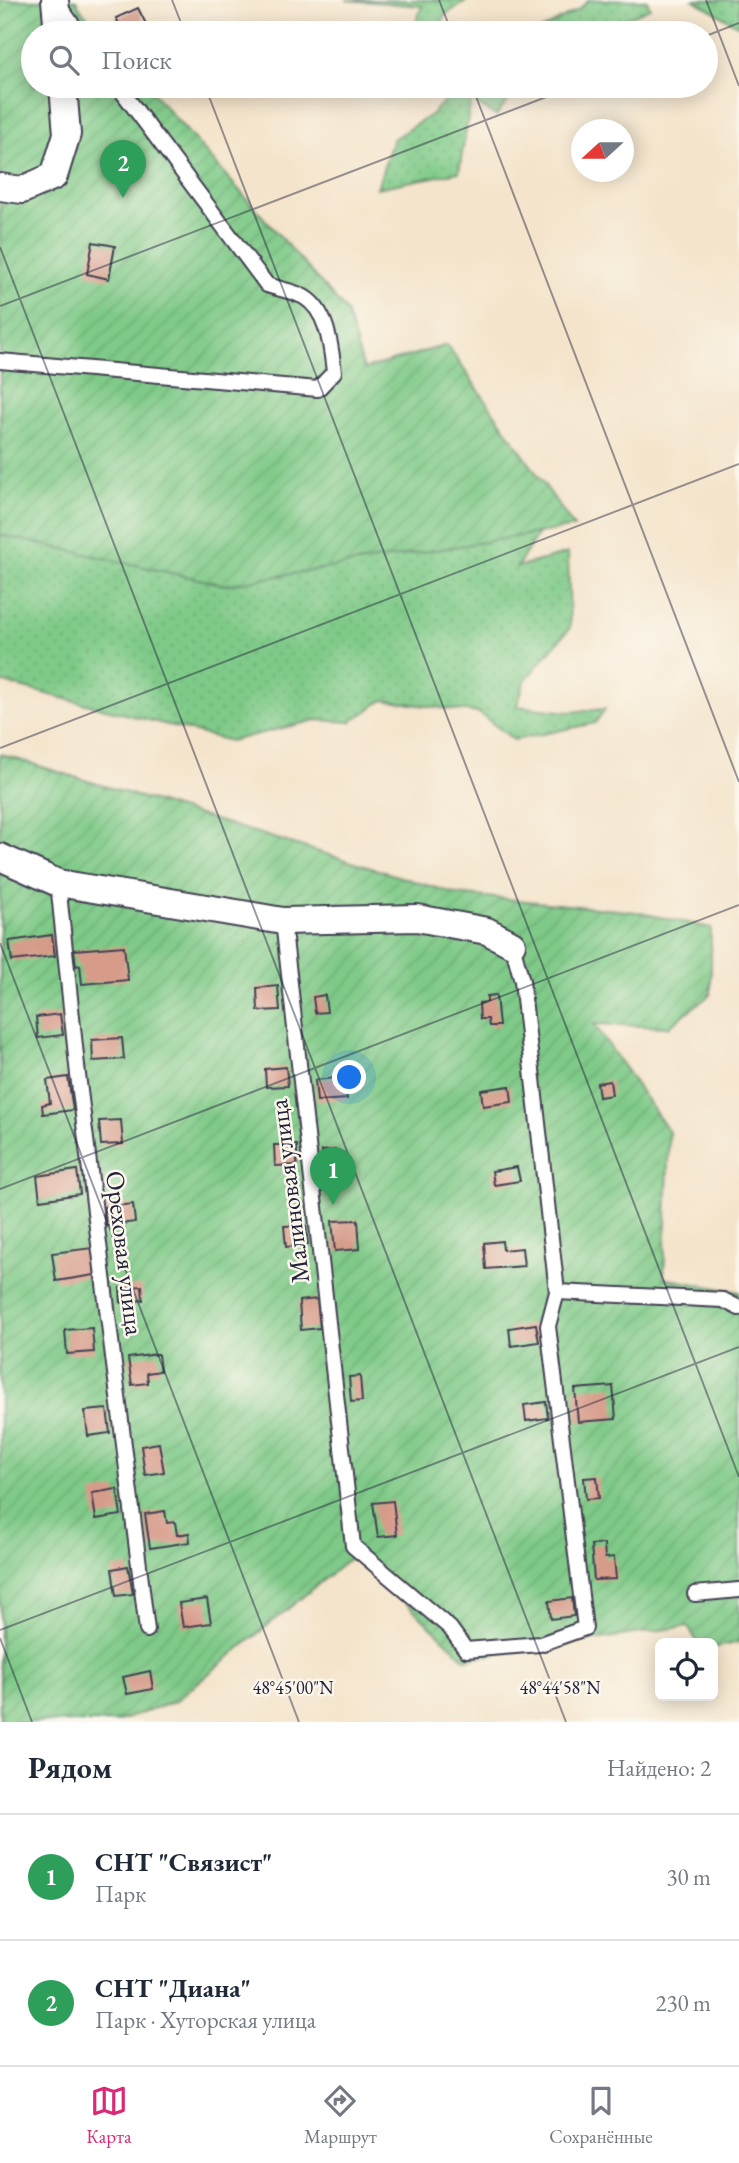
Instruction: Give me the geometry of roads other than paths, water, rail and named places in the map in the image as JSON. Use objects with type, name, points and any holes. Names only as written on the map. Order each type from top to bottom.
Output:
[{"type":"street","points":[[55,1],[57,21]]},
{"type":"street","points":[[11,189],[54,176],[67,134],[64,98]]},
{"type":"street","points":[[0,857],[58,883],[283,921],[417,918],[487,931],[512,944]]},
{"type":"lane","points":[[55,1],[70,21]]},
{"type":"lane","points":[[0,361],[318,389],[334,372],[331,344],[321,313],[305,297],[267,285],[127,98]]},
{"type":"lane","name":"Ореховая улица","points":[[58,883],[78,1075],[147,1630]]},
{"type":"lane","name":"Малиновая улица","points":[[283,921],[353,1546],[450,1628],[466,1650],[540,1644],[584,1628],[548,1326],[557,1292]]},
{"type":"lane","points":[[512,944],[522,981],[557,1292],[723,1300],[739,1308]]},
{"type":"lane","points":[[695,1594],[739,1590]]},
{"type":"place","name":"СНТ \"Диана\"","points":[[123,198]]},
{"type":"place","name":"СНТ \"Связист\"","points":[[333,1205]]}]
